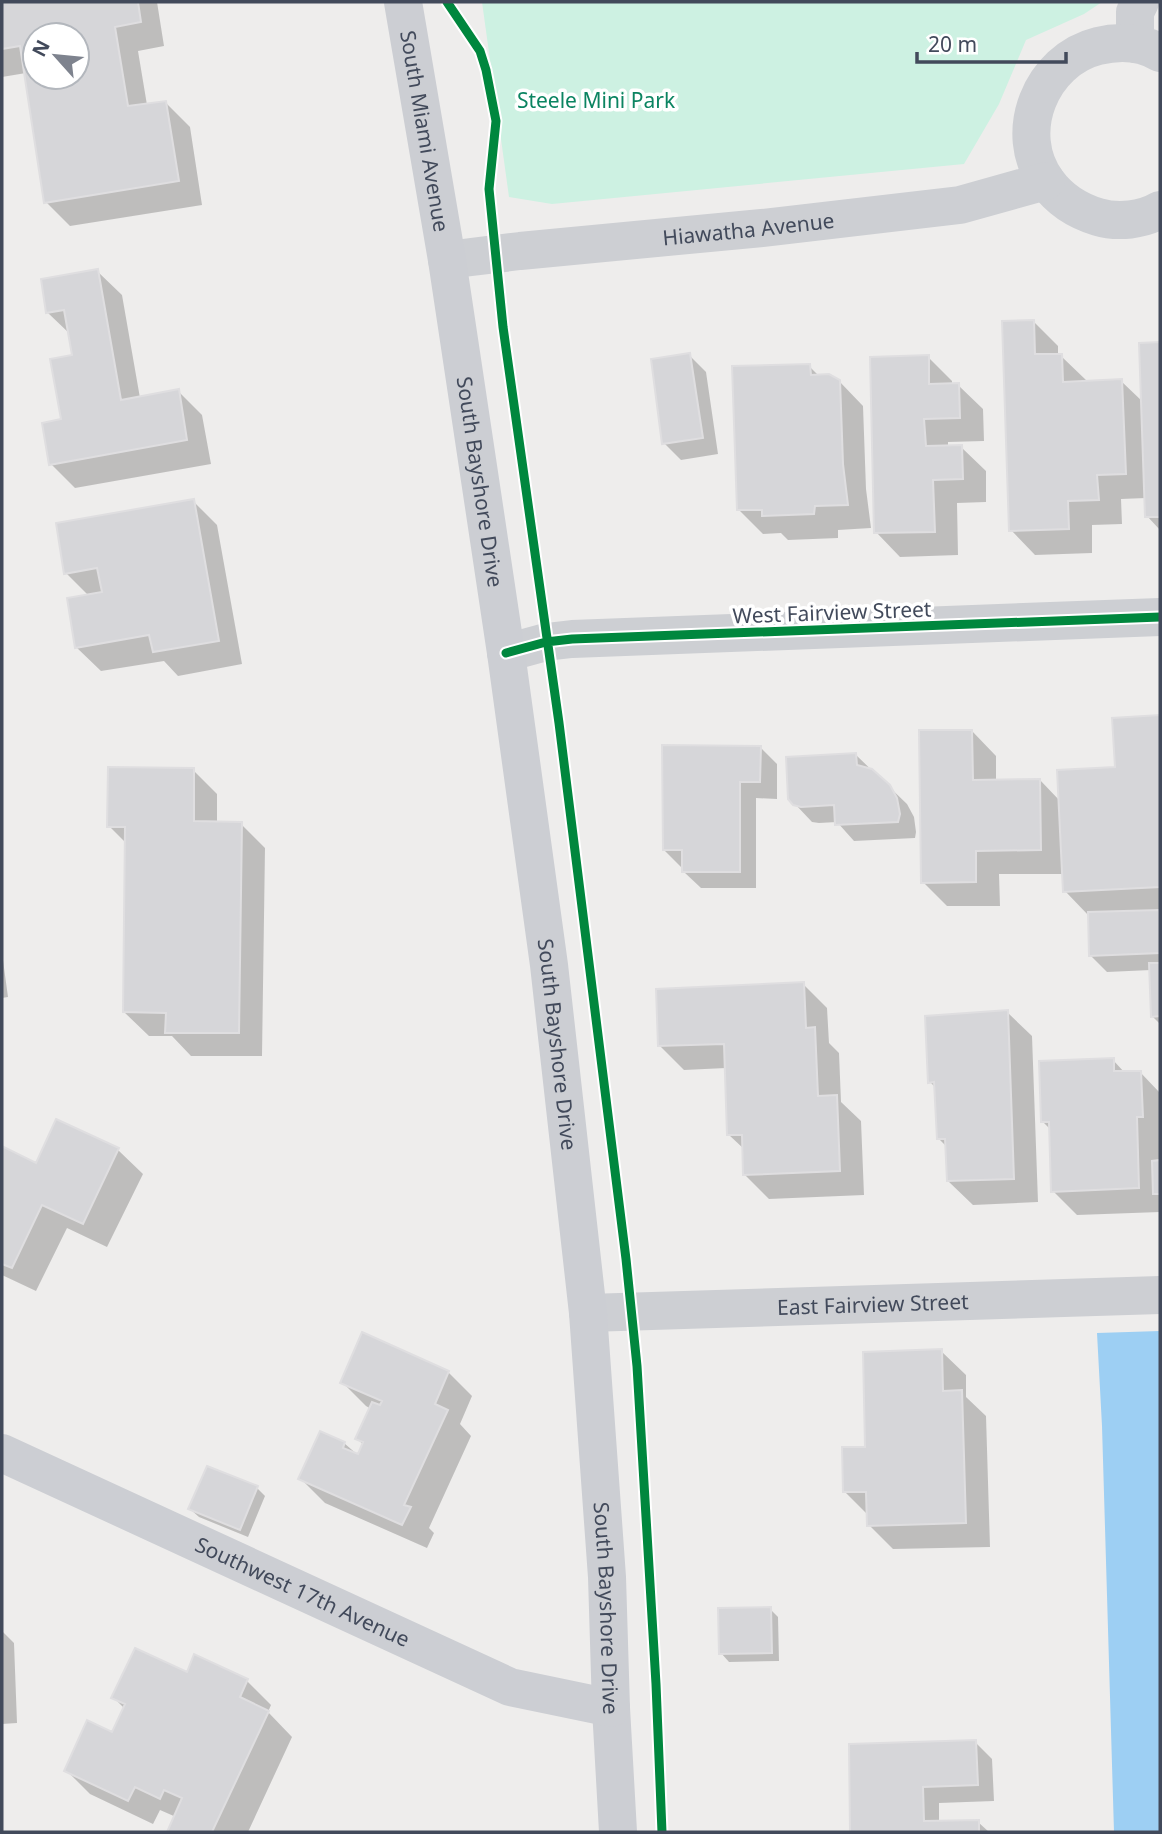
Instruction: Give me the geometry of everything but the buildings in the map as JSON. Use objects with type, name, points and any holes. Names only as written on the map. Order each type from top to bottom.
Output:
[{"type":"main road","name":"South Miami Avenue","points":[[403,2],[447,260]]},
{"type":"main road","name":"South Bayshore Drive","points":[[447,260],[550,965],[587,1313],[607,1577],[618,1832]]},
{"type":"main road","name":"Southwest 17th Avenue","points":[[2,1453],[510,1687],[611,1707]]},
{"type":"street","points":[[1140,2],[1135,12],[1148,48],[1112,43],[1090,48],[1070,58],[1053,74],[1040,93],[1033,114],[1031,137],[1036,160],[1046,181],[1062,199],[1083,213],[1107,220],[1133,219],[1160,210]]},
{"type":"street","name":"Hiawatha Avenue","points":[[447,260],[960,205],[1046,181]]},
{"type":"street","name":"West Fairview Street","points":[[506,653],[546,642],[572,639],[1160,617]]},
{"type":"street","name":"East Fairview Street","points":[[587,1313],[1160,1295]]},
{"type":"green space","name":"Steele Mini Park","points":[[482,2],[1102,2],[1084,14],[1026,40],[999,104],[964,164],[552,204],[509,197]]},
{"type":"water","points":[[1160,1331],[1160,1832],[1114,1832],[1097,1333]]},
{"type":"cycle path","points":[[447,2],[480,51],[496,121],[489,189],[503,327],[559,723],[637,1366],[662,1832]]},
{"type":"cycle path","points":[[506,653],[546,642],[572,639],[1160,617]]}]
